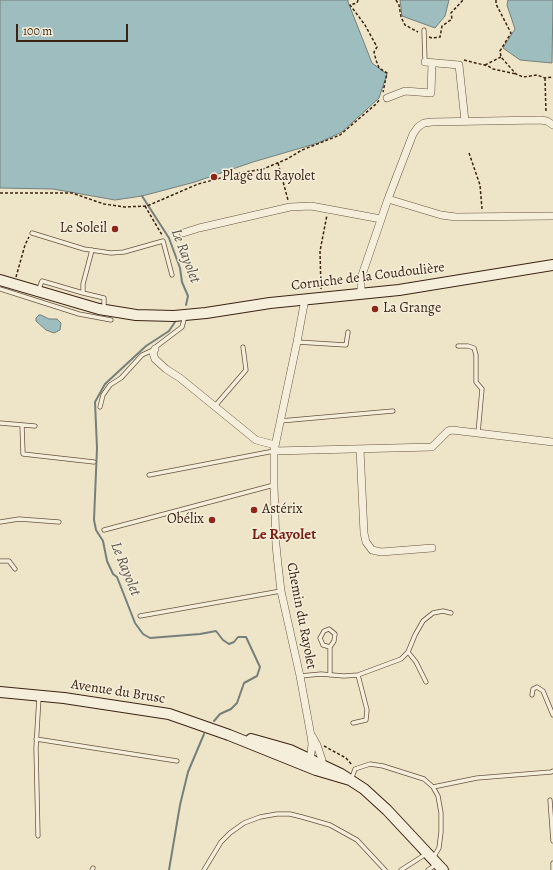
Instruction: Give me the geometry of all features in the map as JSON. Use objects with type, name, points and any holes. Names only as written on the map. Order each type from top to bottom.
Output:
[{"type":"main road","name":"Corniche de la Coudoulière","points":[[0,280],[113,312],[154,316],[185,316],[270,302],[399,290],[553,265]]},
{"type":"main road","name":"Avenue du Brusc","points":[[0,692],[64,698],[169,714],[229,735],[271,752],[314,763]]},
{"type":"main road","name":"Avenue du Brusc","points":[[229,735],[277,745],[341,774],[364,789],[384,806],[435,861]]},
{"type":"street","points":[[387,98],[405,91],[432,93],[429,63],[459,65],[464,121]]},
{"type":"street","points":[[361,294],[361,278],[381,219],[413,134],[418,127],[424,123],[432,122],[540,120],[546,121],[553,126]]},
{"type":"street","points":[[388,199],[441,215],[456,217],[553,216]]},
{"type":"street","points":[[183,234],[199,228],[290,207],[311,206],[381,219]]},
{"type":"street","name":"Chemin du Rayolet","points":[[305,299],[274,448],[274,485],[276,545],[281,591],[300,676],[311,736],[314,763]]},
{"type":"street","points":[[155,349],[153,352],[155,359],[166,369],[180,378],[256,440],[274,448],[360,449],[432,447],[448,431],[553,442]]},
{"type":"street","points":[[360,449],[364,533],[366,542],[372,550],[381,552],[432,548]]},
{"type":"street","points":[[311,736],[317,744],[322,760],[314,763]]},
{"type":"lane","points":[[424,32],[429,63]]},
{"type":"lane","points":[[32,233],[92,250],[110,253],[124,252],[163,241],[172,275]]},
{"type":"lane","points":[[83,292],[92,250]]},
{"type":"lane","points":[[38,292],[42,282],[104,298],[104,305]]},
{"type":"lane","points":[[0,289],[79,314],[111,320]]},
{"type":"lane","points":[[100,407],[103,395],[110,385],[121,378],[142,355],[155,349],[182,327],[185,316]]},
{"type":"lane","points":[[297,342],[346,345],[348,332]]},
{"type":"lane","points":[[458,346],[468,346],[474,348],[476,355],[476,382],[482,390],[478,434]]},
{"type":"lane","points":[[215,406],[246,370],[243,347]]},
{"type":"lane","points":[[280,421],[393,411]]},
{"type":"lane","points":[[0,423],[35,426]]},
{"type":"lane","points":[[22,425],[23,454],[94,462]]},
{"type":"lane","points":[[149,475],[274,448]]},
{"type":"lane","points":[[104,530],[274,485]]},
{"type":"lane","points":[[0,522],[20,519],[59,522]]},
{"type":"lane","points":[[0,561],[9,561],[14,569]]},
{"type":"lane","points":[[140,616],[281,591]]},
{"type":"lane","points":[[300,676],[321,674],[344,676],[358,675],[401,659],[408,652],[423,621],[433,613],[443,611],[451,613]]},
{"type":"lane","points":[[330,647],[323,645],[320,638],[324,631],[329,629],[335,634],[334,641],[330,647],[330,675]]},
{"type":"lane","points":[[408,652],[416,662],[426,682]]},
{"type":"lane","points":[[353,723],[366,720],[367,710],[358,675]]},
{"type":"lane","points":[[532,695],[533,689],[537,687],[543,691],[553,715]]},
{"type":"lane","points":[[38,836],[36,739],[39,695]]},
{"type":"lane","points":[[36,739],[177,761]]},
{"type":"lane","points":[[350,780],[354,769],[370,764],[383,766],[424,780],[433,787],[438,796],[441,813],[441,832],[435,861],[428,870]]},
{"type":"lane","points":[[433,787],[477,778],[551,772],[553,770]]},
{"type":"lane","points":[[550,800],[553,841]]},
{"type":"lane","points":[[204,870],[221,842],[230,833],[244,823],[260,817],[277,814],[316,820],[330,825],[357,840],[385,870]]},
{"type":"lane","points":[[401,870],[435,861]]},
{"type":"lane","points":[[553,863],[553,870]]},
{"type":"path","points":[[0,193],[72,193],[110,205],[124,207],[145,206],[198,184],[240,173],[263,169],[302,150],[340,135],[376,104],[382,93],[387,73],[379,68],[374,52],[377,47],[365,25],[350,5],[358,0]]},
{"type":"path","points":[[396,0],[399,5],[401,17],[406,25],[424,32],[432,38],[440,37],[442,26],[452,19],[451,13],[462,1]]},
{"type":"path","points":[[496,0],[496,4],[511,33],[500,51],[501,57],[516,74]]},
{"type":"path","points":[[485,65],[501,57]]},
{"type":"path","points":[[458,59],[485,65],[493,70],[516,74],[523,77],[537,75],[545,78],[553,77]]},
{"type":"path","points":[[545,78],[546,121]]},
{"type":"path","points":[[469,153],[480,185],[483,217]]},
{"type":"path","points":[[278,163],[290,207]]},
{"type":"path","points":[[145,206],[162,233],[163,241]]},
{"type":"path","points":[[321,291],[320,251],[328,210]]},
{"type":"path","points":[[15,280],[25,245],[32,233]]},
{"type":"path","points":[[317,744],[322,744],[346,758],[354,769]]},
{"type":"water","points":[[0,0],[348,0],[372,63],[387,74],[379,98],[342,132],[318,143],[253,162],[195,182],[142,196],[115,200],[53,189],[0,188]]},
{"type":"water","points":[[400,0],[449,0],[445,16],[435,28],[402,16]]},
{"type":"water","points":[[508,0],[553,0],[552,63],[520,60],[503,48],[515,29],[507,5]]},
{"type":"water","points":[[39,315],[49,319],[57,319],[61,323],[60,330],[54,333],[46,330],[36,321],[36,318]]},
{"type":"waterway","name":"Le Rayolet","points":[[142,196],[169,238],[180,268],[182,282],[188,296],[186,305]]},
{"type":"waterway","name":"Le Rayolet","points":[[175,322],[169,331],[146,346],[105,384],[95,402],[97,448],[94,520],[96,530],[103,541],[107,561],[113,574],[117,577],[135,623],[143,634],[150,638],[200,634],[216,631],[223,640],[229,644],[234,642],[238,637],[246,637],[260,667],[257,676],[244,683],[237,703],[231,709],[220,714],[214,721]]},
{"type":"waterway","name":"Le Rayolet","points":[[169,870],[180,805],[188,772],[204,734]]},
{"type":"place","name":"Plage du Rayolet","points":[[214,177]]},
{"type":"place","name":"Le Soleil","points":[[115,229]]},
{"type":"place","name":"La Grange","points":[[375,309]]},
{"type":"place","name":"Astérix","points":[[254,510]]},
{"type":"place","name":"Obélix","points":[[212,520]]},
{"type":"district","name":"Le Rayolet","points":[[284,535]]}]
